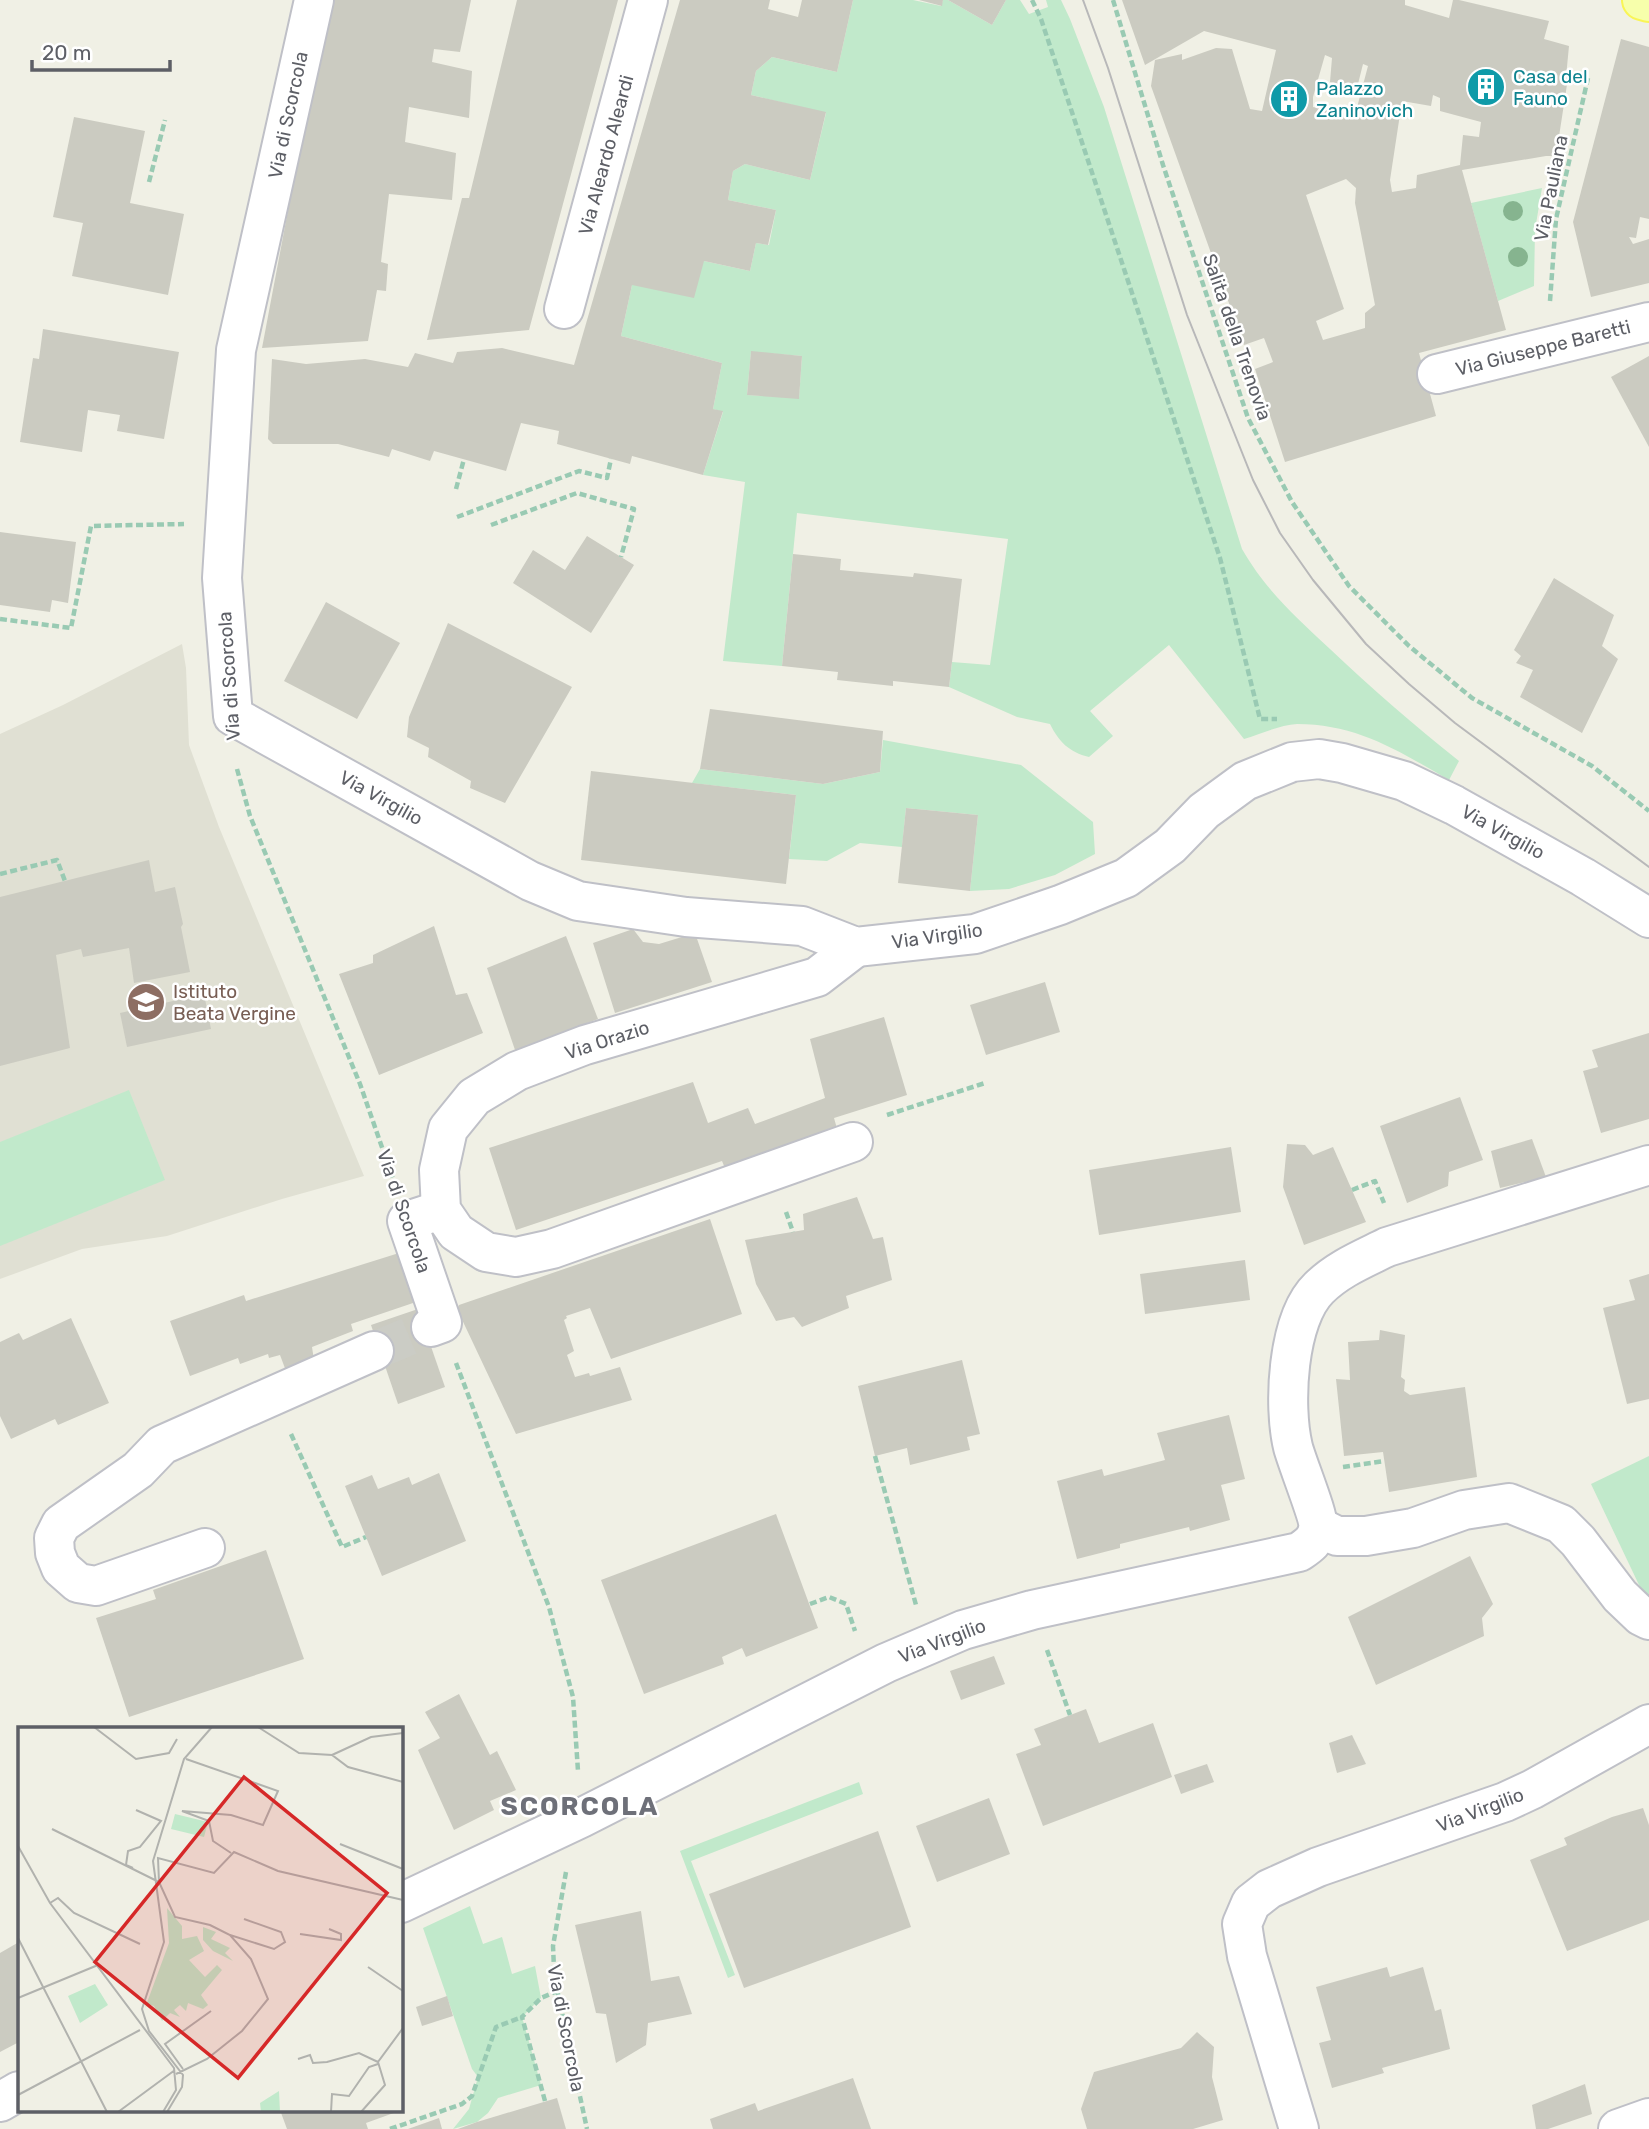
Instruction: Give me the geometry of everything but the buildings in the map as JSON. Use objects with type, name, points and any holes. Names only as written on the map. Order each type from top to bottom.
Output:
[{"type":"main road","points":[[1642,0],[1649,2]]},
{"type":"street","name":"Via di Scorcola","points":[[233,716],[222,578],[236,351],[313,0]]},
{"type":"street","name":"Via Aleardo Aleardi","points":[[564,309],[648,0]]},
{"type":"street","name":"Via Giuseppe Baretti","points":[[1437,374],[1649,322]]},
{"type":"street","name":"Via Virgilio","points":[[233,716],[530,881],[578,901],[686,918],[802,926],[856,947],[975,934],[1082,896],[1126,878],[1170,846],[1204,811],[1245,781],[1292,762],[1319,759],[1404,781],[1454,805],[1583,877],[1649,918]]},
{"type":"street","name":"Via Orazio","points":[[424,1216],[439,1170],[448,1129],[474,1097],[517,1071],[585,1045],[817,977],[856,947]]},
{"type":"street","points":[[424,1216],[456,1231],[486,1252],[516,1257],[564,1244],[853,1142]]},
{"type":"street","points":[[1649,1166],[1387,1247],[1348,1265],[1317,1290],[1303,1316],[1290,1360],[1288,1413],[1293,1447],[1319,1527],[1337,1536],[1366,1536],[1413,1528],[1464,1510],[1509,1503],[1561,1524],[1578,1541],[1620,1596],[1649,1620]]},
{"type":"street","name":"Via di Scorcola","points":[[424,1216],[436,1325]]},
{"type":"street","points":[[205,1548],[107,1583],[90,1586],[78,1583],[61,1568],[55,1553],[54,1538],[61,1524],[138,1470],[162,1445],[374,1351]]},
{"type":"street","name":"Via Virgilio","points":[[402,1903],[581,1818],[869,1672],[963,1630],[1025,1612],[1298,1552],[1313,1542],[1319,1527]]},
{"type":"street","name":"Via Virgilio","points":[[1299,2129],[1247,1956],[1242,1923],[1251,1903],[1269,1889],[1318,1867],[1533,1790],[1649,1724]]},
{"type":"street","points":[[0,2102],[18,2092]]},
{"type":"street","points":[[1618,2129],[1649,2118]]},
{"type":"path","points":[[1032,0],[1041,19],[1220,558],[1260,719]]},
{"type":"path","name":"Salita della Trenovia","points":[[1112,0],[1163,165],[1248,418],[1292,502],[1349,586],[1409,646],[1472,698],[1592,766],[1649,811]]},
{"type":"path","name":"Via Pauliana","points":[[1547,347],[1556,219],[1588,78]]},
{"type":"path","points":[[149,182],[165,120]]},
{"type":"path","points":[[456,489],[464,459]]},
{"type":"path","points":[[457,517],[579,471],[607,478],[611,459]]},
{"type":"path","points":[[491,525],[577,493],[634,509],[621,557]]},
{"type":"path","points":[[0,619],[71,628],[91,526],[226,524]]},
{"type":"path","name":"Via di Scorcola","points":[[233,716],[233,755],[250,817],[360,1084],[424,1216]]},
{"type":"path","points":[[0,874],[57,860],[65,881]]},
{"type":"path","points":[[853,1142],[848,1127],[985,1083]]},
{"type":"path","name":"Via di Scorcola","points":[[436,1325],[549,1607],[573,1696],[581,1818],[564,1882],[553,1946],[555,1992]]},
{"type":"path","points":[[273,1396],[342,1547],[366,1537]]},
{"type":"path","points":[[875,1456],[927,1646]]},
{"type":"path","points":[[1334,1469],[1384,1461]]},
{"type":"path","points":[[810,1604],[828,1597],[846,1604],[869,1672]]},
{"type":"path","points":[[1044,1641],[1070,1716]]},
{"type":"path","name":"Via di Scorcola","points":[[555,1992],[555,1980],[587,2129]]},
{"type":"path","points":[[390,2129],[462,2104],[472,2096],[496,2026],[522,2017],[541,1998],[555,1992]]},
{"type":"path","points":[[522,2017],[545,2101]]},
{"type":"shaded area","name":"Istituto Beata Vergine","points":[[182,644],[186,668],[189,745],[219,827],[364,1176],[167,1236],[82,1249],[0,1279],[0,734]]},
{"type":"green space","points":[[853,0],[913,0],[941,6],[943,0],[948,0],[992,25],[1006,0],[1020,0],[1029,14],[1048,7],[1046,0],[1061,0],[1104,107],[1242,549],[1261,578],[1293,614],[1377,693],[1459,761],[1449,780],[1377,741],[1319,725],[1297,724],[1244,739],[1169,645],[1090,711],[1113,736],[1089,757],[1065,745],[1050,724],[1017,717],[949,687],[952,662],[990,665],[1008,539],[797,513],[782,666],[723,661],[745,482],[703,475],[723,412],[713,409],[722,363],[621,336],[632,285],[704,261],[750,271],[756,243],[769,245],[776,210],[728,200],[733,171],[745,164],[810,180],[826,113],[751,95],[756,71],[772,57],[837,72]],"holes":[[[751,352],[802,356],[799,398],[747,395]]]},
{"type":"green space","points":[[1542,188],[1535,230],[1534,286],[1498,301],[1471,203]]},
{"type":"green space","points":[[883,740],[1021,765],[1093,822],[1095,854],[1055,875],[1009,889],[970,891],[978,815],[906,808],[902,847],[860,843],[827,861],[789,859],[796,795],[692,783],[700,769],[823,784],[880,772]]},
{"type":"green space","points":[[129,1090],[165,1180],[0,1246],[0,1142]]},
{"type":"green space","points":[[1649,1456],[1649,1606],[1591,1484]]},
{"type":"green space","points":[[859,1782],[863,1794],[691,1861],[735,1975],[728,1978],[680,1851]]},
{"type":"green space","points":[[470,1906],[483,1944],[502,1937],[512,1974],[535,1966],[541,1998],[522,2017],[541,2085],[498,2098],[488,2113],[477,2122],[453,2129],[469,2109],[478,2077],[472,2069],[423,1928]]},
{"type":"tunnel","points":[[374,1351],[431,1327]]},
{"type":"tram line","points":[[1083,0],[1108,68],[1187,315],[1253,480],[1280,533],[1313,580],[1366,644],[1409,684],[1455,723],[1649,867]]},
{"type":"place","name":"Casa del Fauno","points":[[1486,87]]},
{"type":"place","name":"Palazzo Zaninovich","points":[[1289,99]]},
{"type":"place","name":"Istituto Beata Vergine","points":[[146,1002]]},
{"type":"district","name":"SCORCOLA","points":[[580,1806]]}]
